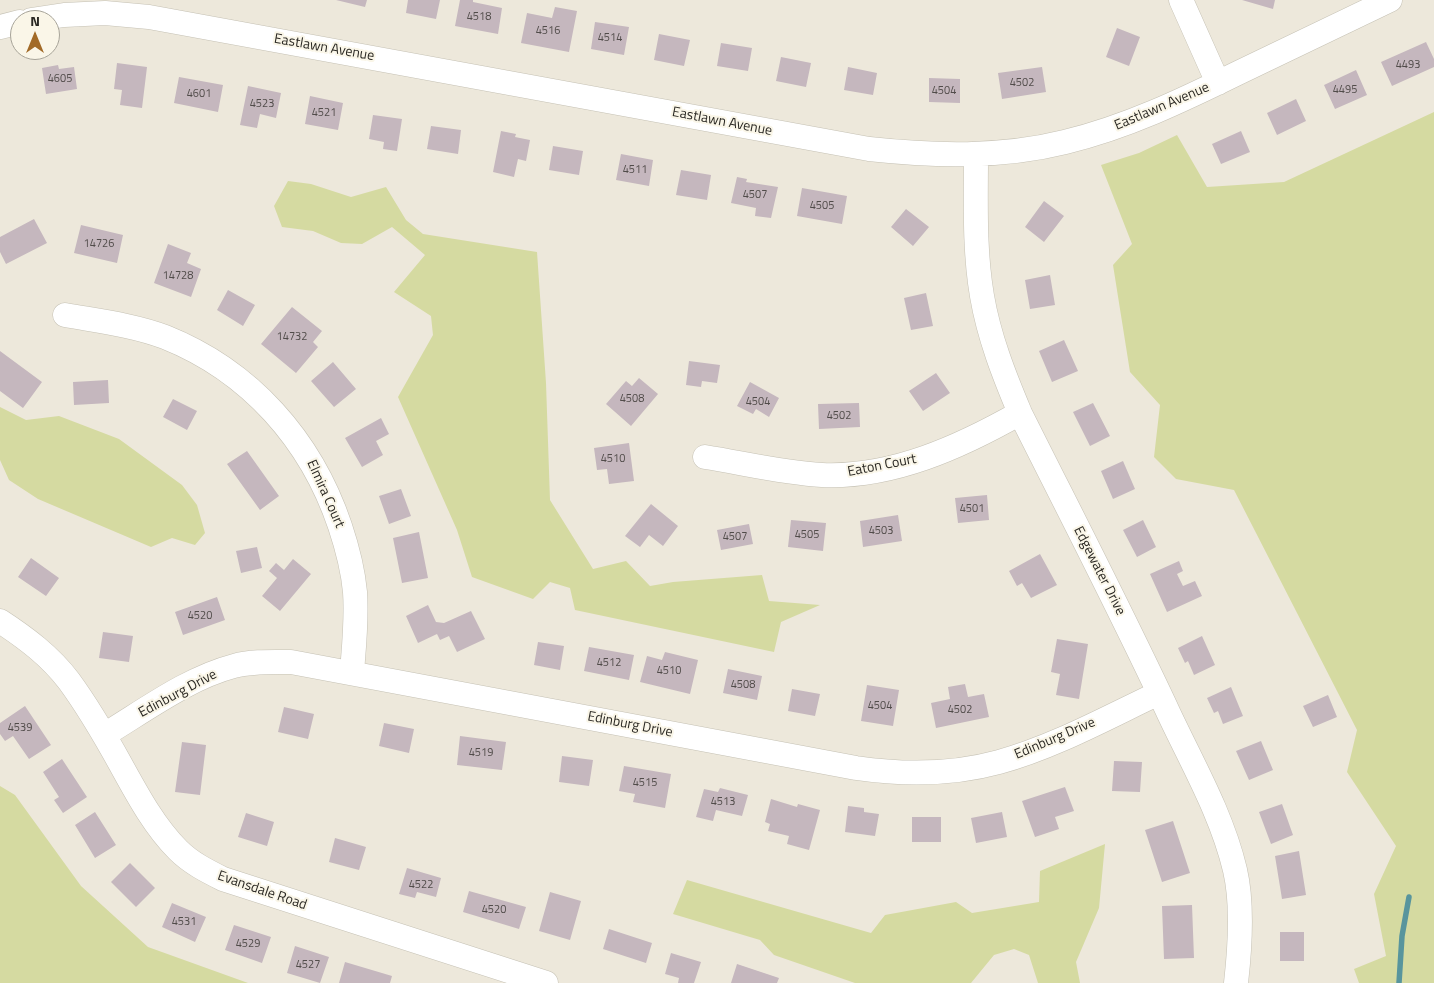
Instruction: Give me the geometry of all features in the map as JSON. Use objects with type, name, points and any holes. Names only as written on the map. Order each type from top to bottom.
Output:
[{"type":"street","points":[[1181,0],[1218,83]]},
{"type":"street","name":"Eastlawn Avenue","points":[[60,16],[105,13],[149,17],[869,150],[921,154],[976,154],[1014,151],[1063,143],[1111,130],[1157,112],[1390,0]]},
{"type":"street","name":"Edgewater Drive","points":[[976,154],[977,252],[982,296],[990,331],[1004,374],[1020,413],[1160,693],[1220,822],[1229,848],[1238,896],[1239,933],[1236,983]]},
{"type":"street","name":"Elmira Court","points":[[65,315],[130,326],[164,337],[197,352],[228,370],[251,388],[277,413],[299,442],[319,475],[335,510],[344,540],[355,591],[356,614],[352,672]]},
{"type":"street","name":"Eaton Court","points":[[705,457],[801,473],[823,475],[864,473],[898,466],[940,453],[981,435],[1020,413]]},
{"type":"street","name":"Evansdale Road","points":[[0,620],[25,637],[52,661],[68,680],[104,735],[162,833],[179,852],[200,867],[223,879],[546,983]]},
{"type":"street","name":"Edinburg Drive","points":[[104,735],[207,675],[234,666],[262,662],[291,662],[856,768],[880,772],[920,773],[959,770],[999,762],[1037,750],[1160,693]]},
{"type":"green space","points":[[1434,112],[1434,983],[1359,983],[1354,969],[1386,956],[1374,894],[1396,846],[1347,772],[1357,730],[1234,490],[1176,479],[1154,457],[1160,405],[1130,372],[1113,265],[1132,244],[1101,165],[1139,153],[1177,135],[1207,187],[1284,182]]},
{"type":"green space","points":[[288,181],[311,184],[351,197],[386,187],[406,220],[423,234],[537,252],[546,383],[550,500],[593,569],[626,561],[650,586],[673,582],[762,575],[769,601],[820,605],[781,622],[774,652],[575,610],[570,588],[550,582],[533,599],[472,577],[457,530],[398,397],[433,335],[431,316],[394,292],[425,255],[392,227],[362,244],[341,243],[313,231],[282,227],[274,206]]},
{"type":"green space","points":[[0,407],[26,420],[59,416],[119,439],[182,485],[197,505],[205,533],[195,545],[172,538],[151,547],[38,499],[9,480],[0,460]]},
{"type":"green space","points":[[0,786],[15,795],[81,886],[148,947],[248,983],[0,983]]},
{"type":"green space","points":[[1105,844],[1099,908],[1076,962],[1080,983],[1038,983],[1029,955],[1014,949],[994,955],[971,983],[855,983],[774,955],[760,940],[673,914],[687,880],[871,933],[885,915],[956,902],[972,913],[1039,902],[1040,871]]},
{"type":"building","points":[[336,0],[367,0],[365,7]]},
{"type":"building","points":[[408,0],[440,0],[436,19],[406,13]]},
{"type":"building","points":[[460,0],[473,0],[473,2],[502,8],[498,34],[455,26]]},
{"type":"building","points":[[1242,0],[1275,0],[1273,9]]},
{"type":"building","points":[[555,7],[577,11],[569,52],[521,43],[527,13],[552,18]]},
{"type":"building","points":[[595,22],[629,27],[624,55],[591,49]]},
{"type":"building","points":[[1117,28],[1140,37],[1129,66],[1106,57]]},
{"type":"building","points":[[659,34],[690,40],[684,66],[654,60]]},
{"type":"building","points":[[1426,42],[1434,59],[1434,67],[1392,86],[1381,62]]},
{"type":"building","points":[[721,43],[752,48],[748,71],[717,66]]},
{"type":"building","points":[[781,57],[811,63],[806,87],[776,81]]},
{"type":"building","points":[[117,63],[147,67],[142,108],[120,105],[122,90],[114,89]]},
{"type":"building","points":[[58,65],[59,69],[74,67],[77,89],[46,94],[42,68]]},
{"type":"building","points":[[848,67],[877,73],[873,95],[844,90]]},
{"type":"building","points":[[1042,67],[1046,92],[1002,99],[998,73]]},
{"type":"building","points":[[1356,70],[1367,95],[1335,109],[1324,85]]},
{"type":"building","points":[[179,77],[223,85],[218,112],[174,103]]},
{"type":"building","points":[[929,78],[960,79],[960,103],[929,102]]},
{"type":"building","points":[[248,86],[281,93],[276,118],[260,114],[257,128],[240,125]]},
{"type":"building","points":[[310,96],[343,103],[338,130],[305,124]]},
{"type":"building","points":[[1296,99],[1306,121],[1277,135],[1267,113]]},
{"type":"building","points":[[373,115],[402,119],[397,151],[383,149],[384,142],[369,139]]},
{"type":"building","points":[[431,126],[461,130],[458,154],[427,149]]},
{"type":"building","points":[[501,131],[516,134],[515,137],[530,140],[526,161],[518,159],[514,177],[493,172]]},
{"type":"building","points":[[1241,131],[1250,152],[1221,164],[1212,144]]},
{"type":"building","points":[[553,146],[583,151],[579,175],[549,170]]},
{"type":"building","points":[[621,154],[653,160],[649,186],[616,180]]},
{"type":"building","points":[[681,170],[711,175],[707,200],[676,195]]},
{"type":"building","points":[[737,177],[747,179],[746,182],[778,187],[771,218],[755,216],[756,208],[731,203]]},
{"type":"building","points":[[802,188],[847,196],[842,224],[797,216]]},
{"type":"building","points":[[1044,201],[1064,216],[1044,242],[1025,227]]},
{"type":"building","points":[[906,209],[929,227],[913,246],[891,227]]},
{"type":"building","points":[[34,219],[47,243],[6,264],[0,252],[0,237]]},
{"type":"building","points":[[81,225],[123,235],[117,263],[74,253]]},
{"type":"building","points":[[168,244],[191,253],[187,263],[201,269],[191,297],[154,283]]},
{"type":"building","points":[[1050,275],[1055,305],[1030,309],[1025,280]]},
{"type":"building","points":[[228,290],[255,305],[243,326],[217,310]]},
{"type":"building","points":[[926,293],[933,326],[911,330],[904,298]]},
{"type":"building","points":[[292,307],[322,331],[313,342],[318,347],[296,373],[261,344]]},
{"type":"building","points":[[1064,340],[1078,371],[1052,382],[1039,351]]},
{"type":"building","points":[[0,351],[42,382],[23,408],[0,391]]},
{"type":"building","points":[[689,361],[720,365],[717,383],[702,381],[701,387],[686,385]]},
{"type":"building","points":[[333,362],[356,389],[334,407],[311,381]]},
{"type":"building","points":[[936,373],[950,393],[923,411],[909,391]]},
{"type":"building","points":[[639,378],[658,394],[631,426],[606,404],[626,381],[632,386]]},
{"type":"building","points":[[108,380],[109,403],[74,405],[73,382]]},
{"type":"building","points":[[750,382],[779,398],[769,417],[756,409],[753,414],[737,406]]},
{"type":"building","points":[[173,399],[197,411],[187,430],[163,417]]},
{"type":"building","points":[[859,403],[860,427],[819,429],[818,404]]},
{"type":"building","points":[[1093,403],[1110,436],[1090,446],[1073,412]]},
{"type":"building","points":[[381,418],[389,434],[376,441],[383,455],[362,467],[345,438]]},
{"type":"building","points":[[629,443],[634,481],[609,484],[607,469],[597,470],[594,448]]},
{"type":"building","points":[[247,451],[279,496],[260,510],[227,464]]},
{"type":"building","points":[[1123,461],[1135,489],[1113,499],[1101,471]]},
{"type":"building","points":[[401,489],[411,516],[389,524],[379,496]]},
{"type":"building","points":[[987,495],[989,520],[958,523],[955,498]]},
{"type":"building","points":[[651,504],[678,526],[663,546],[649,535],[640,547],[625,536]]},
{"type":"building","points":[[898,515],[902,541],[863,547],[860,521]]},
{"type":"building","points":[[791,520],[826,523],[823,551],[788,547]]},
{"type":"building","points":[[1143,520],[1156,547],[1137,557],[1123,530]]},
{"type":"building","points":[[749,524],[753,544],[721,550],[717,530]]},
{"type":"building","points":[[419,532],[428,578],[402,583],[393,538]]},
{"type":"building","points":[[257,547],[262,568],[241,573],[236,551]]},
{"type":"building","points":[[1040,554],[1057,585],[1031,598],[1022,583],[1017,586],[1009,571]]},
{"type":"building","points":[[31,558],[59,578],[46,596],[18,577]]},
{"type":"building","points":[[293,559],[311,574],[280,611],[262,596],[277,578],[269,571],[276,563],[284,570]]},
{"type":"building","points":[[1179,561],[1183,571],[1177,574],[1183,586],[1195,581],[1202,596],[1167,612],[1150,574]]},
{"type":"building","points":[[217,597],[225,620],[183,635],[175,612]]},
{"type":"building","points":[[428,605],[436,622],[444,623],[471,611],[485,639],[457,652],[449,636],[440,640],[437,634],[418,643],[406,616]]},
{"type":"building","points":[[103,632],[133,636],[129,662],[99,658]]},
{"type":"building","points":[[1202,636],[1215,665],[1194,675],[1188,661],[1185,663],[1178,648]]},
{"type":"building","points":[[1057,639],[1088,644],[1079,699],[1056,695],[1060,674],[1051,672]]},
{"type":"building","points":[[538,642],[564,646],[560,670],[534,665]]},
{"type":"building","points":[[589,647],[634,655],[629,680],[584,671]]},
{"type":"building","points":[[665,652],[698,660],[690,694],[640,682],[647,656],[662,660]]},
{"type":"building","points":[[728,669],[762,676],[757,700],[723,693]]},
{"type":"building","points":[[965,684],[968,697],[984,694],[989,717],[936,728],[931,703],[950,699],[948,687]]},
{"type":"building","points":[[867,685],[899,690],[893,726],[861,721]]},
{"type":"building","points":[[1231,687],[1243,716],[1223,724],[1218,711],[1214,713],[1207,698]]},
{"type":"building","points":[[792,689],[820,694],[815,716],[788,711]]},
{"type":"building","points":[[1328,695],[1337,717],[1313,727],[1303,706]]},
{"type":"building","points":[[25,706],[51,745],[29,759],[13,736],[5,741],[0,734],[0,723]]},
{"type":"building","points":[[284,707],[314,714],[308,739],[278,732]]},
{"type":"building","points":[[384,723],[414,729],[409,753],[379,746]]},
{"type":"building","points":[[460,736],[506,742],[502,770],[457,765]]},
{"type":"building","points":[[1261,741],[1273,770],[1249,780],[1236,751]]},
{"type":"building","points":[[182,742],[206,745],[200,795],[175,792]]},
{"type":"building","points":[[562,756],[593,760],[589,786],[559,782]]},
{"type":"building","points":[[62,759],[87,797],[63,813],[54,800],[59,797],[43,772]]},
{"type":"building","points":[[1114,761],[1142,762],[1140,792],[1112,791]]},
{"type":"building","points":[[624,766],[671,774],[665,808],[633,802],[635,794],[619,791]]},
{"type":"building","points":[[1065,787],[1074,811],[1055,817],[1059,829],[1035,837],[1022,801]]},
{"type":"building","points":[[720,788],[748,795],[742,816],[716,810],[713,821],[696,817],[704,789],[718,792]]},
{"type":"building","points":[[771,799],[797,807],[798,804],[820,810],[809,850],[787,844],[789,836],[768,831],[770,824],[765,822]]},
{"type":"building","points":[[1282,804],[1293,835],[1271,844],[1259,812]]},
{"type":"building","points":[[848,806],[864,808],[864,812],[879,814],[875,836],[845,832]]},
{"type":"building","points":[[95,812],[116,845],[95,858],[75,825]]},
{"type":"building","points":[[1002,812],[1007,837],[976,843],[971,818]]},
{"type":"building","points":[[246,813],[274,822],[267,846],[238,837]]},
{"type":"building","points":[[912,817],[941,817],[941,842],[912,842]]},
{"type":"building","points":[[1173,821],[1190,873],[1162,882],[1145,830]]},
{"type":"building","points":[[335,838],[366,847],[359,870],[329,862]]},
{"type":"building","points":[[1299,851],[1306,895],[1282,899],[1275,856]]},
{"type":"building","points":[[130,863],[155,888],[136,907],[111,882]]},
{"type":"building","points":[[407,868],[441,878],[436,897],[417,892],[415,898],[399,894]]},
{"type":"building","points":[[469,891],[526,907],[519,929],[463,912]]},
{"type":"building","points":[[550,892],[581,901],[570,940],[539,931]]},
{"type":"building","points":[[172,903],[206,917],[195,942],[162,927]]},
{"type":"building","points":[[1192,905],[1194,958],[1164,959],[1162,906]]},
{"type":"building","points":[[234,925],[271,937],[262,963],[225,950]]},
{"type":"building","points":[[609,929],[652,943],[646,963],[603,949]]},
{"type":"building","points":[[1280,932],[1304,932],[1304,961],[1280,961]]},
{"type":"building","points":[[295,946],[329,957],[320,983],[287,973]]},
{"type":"building","points":[[671,953],[701,962],[694,983],[678,983],[679,978],[665,974]]},
{"type":"building","points":[[345,962],[392,976],[390,983],[339,983]]},
{"type":"building","points":[[737,964],[779,978],[777,983],[731,983]]},
{"type":"waterway","points":[[1399,983],[1402,936],[1409,897]]}]
